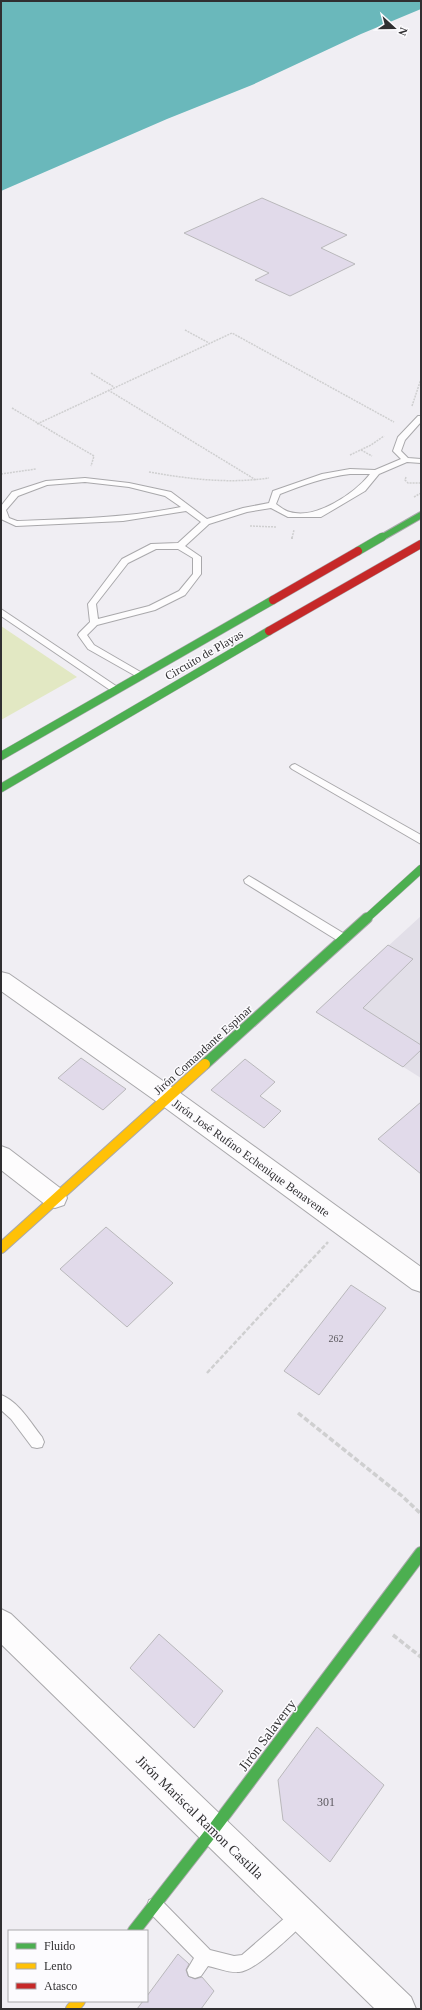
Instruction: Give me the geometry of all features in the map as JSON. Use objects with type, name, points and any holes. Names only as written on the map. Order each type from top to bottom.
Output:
[{"type":"main road","name":"Circuito de Playas","points":[[1,756],[421,515]]},
{"type":"main road","name":"Circuito de Playas","points":[[1,788],[421,544]]},
{"type":"main road","name":"Jirón Comandante Espinar","points":[[1,1248],[421,869]]},
{"type":"main road","name":"Jirón Salaverry","points":[[135,1930],[213,1830],[421,1553]]},
{"type":"street","name":"Jirón José Rufino Echenique Benavente","points":[[1,980],[168,1097],[421,1281]]},
{"type":"street","points":[[1,1156],[55,1198]]},
{"type":"street","name":"Jirón Mariscal Ramon Castilla","points":[[1,1624],[399,2009]]},
{"type":"lane","points":[[406,460],[397,451],[399,445],[402,439],[421,418]]},
{"type":"lane","points":[[180,546],[206,522],[246,510],[272,505],[288,515],[318,515],[362,489],[376,472],[406,460],[421,461]]},
{"type":"lane","points":[[272,505],[276,493],[332,473],[363,470],[376,472]]},
{"type":"lane","points":[[186,509],[160,514],[106,520],[16,524],[5,519],[2,510],[15,494],[46,483],[85,480],[129,485],[168,494],[186,509],[206,522]]},
{"type":"lane","points":[[94,623],[92,604],[125,561],[154,546],[180,546],[197,557],[198,574],[182,593],[152,608],[94,623],[82,635],[91,647],[141,676]]},
{"type":"lane","points":[[1,612],[116,690]]},
{"type":"lane","points":[[295,767],[421,840]]},
{"type":"lane","points":[[250,880],[344,939]]},
{"type":"lane","points":[[1,1401],[16,1415],[37,1442]]},
{"type":"lane","points":[[154,1905],[204,1957],[241,1964],[302,1914]]},
{"type":"lane","points":[[195,1970],[204,1957]]},
{"type":"path","points":[[186,330],[209,344]]},
{"type":"path","points":[[38,424],[114,387],[232,333],[396,424]]},
{"type":"path","points":[[91,373],[114,387]]},
{"type":"path","points":[[412,406],[421,379]]},
{"type":"path","points":[[108,390],[256,481]]},
{"type":"path","points":[[12,408],[94,456],[91,468],[84,467]]},
{"type":"path","points":[[348,455],[371,445],[387,433]]},
{"type":"path","points":[[1,474],[42,469]]},
{"type":"path","points":[[142,471],[191,480],[240,482],[270,478]]},
{"type":"path","points":[[407,475],[405,480],[408,483],[421,483]]},
{"type":"path","points":[[250,526],[280,527]]},
{"type":"path","points":[[287,528],[295,528],[292,539]]},
{"type":"path","points":[[207,1373],[344,1225]]},
{"type":"path","points":[[298,1413],[402,1496],[421,1514]]},
{"type":"path","points":[[372,1618],[421,1657]]},
{"type":"shaded area","points":[[421,916],[421,1078],[316,1012]]},
{"type":"green space","points":[[1,626],[77,677],[1,720]]},
{"type":"water","points":[[1,1],[421,1],[421,9],[361,34],[252,85],[167,119],[1,191]]},
{"type":"building","points":[[262,198],[347,235],[321,248],[355,264],[290,296],[255,280],[269,273],[184,233]]},
{"type":"building","points":[[388,945],[413,959],[363,1008],[421,1045],[421,1050],[403,1067],[316,1012]]},
{"type":"building","points":[[81,1058],[126,1089],[103,1110],[58,1078]]},
{"type":"building","points":[[245,1059],[275,1082],[260,1096],[281,1111],[264,1128],[211,1090]]},
{"type":"building","points":[[421,1102],[421,1174],[378,1139]]},
{"type":"building","points":[[106,1227],[173,1283],[127,1327],[60,1269]]},
{"type":"building","points":[[351,1285],[386,1308],[319,1395],[284,1371]]},
{"type":"building","points":[[159,1634],[223,1691],[194,1728],[130,1668]]},
{"type":"building","points":[[317,1727],[384,1785],[330,1862],[283,1820],[278,1780]]},
{"type":"building","points":[[178,1954],[189,1964],[186,1970],[188,1976],[195,1979],[202,1977],[214,1991],[201,2009],[137,2009],[142,2002],[148,2002],[148,1995]]},
{"type":"traffic: fast","points":[[358,551],[421,515]]},
{"type":"traffic: fast","points":[[1,756],[273,600]]},
{"type":"traffic: fast","points":[[1,788],[269,631]]},
{"type":"traffic: fast","points":[[205,1064],[421,869]]},
{"type":"traffic: fast","points":[[135,1930],[213,1830],[421,1553]]},
{"type":"traffic: slow","points":[[1,1248],[205,1064]]},
{"type":"traffic: slow","points":[[72,2009],[78,2002]]},
{"type":"traffic: jam","points":[[269,631],[421,544]]},
{"type":"traffic: jam","points":[[273,600],[358,551]]}]
